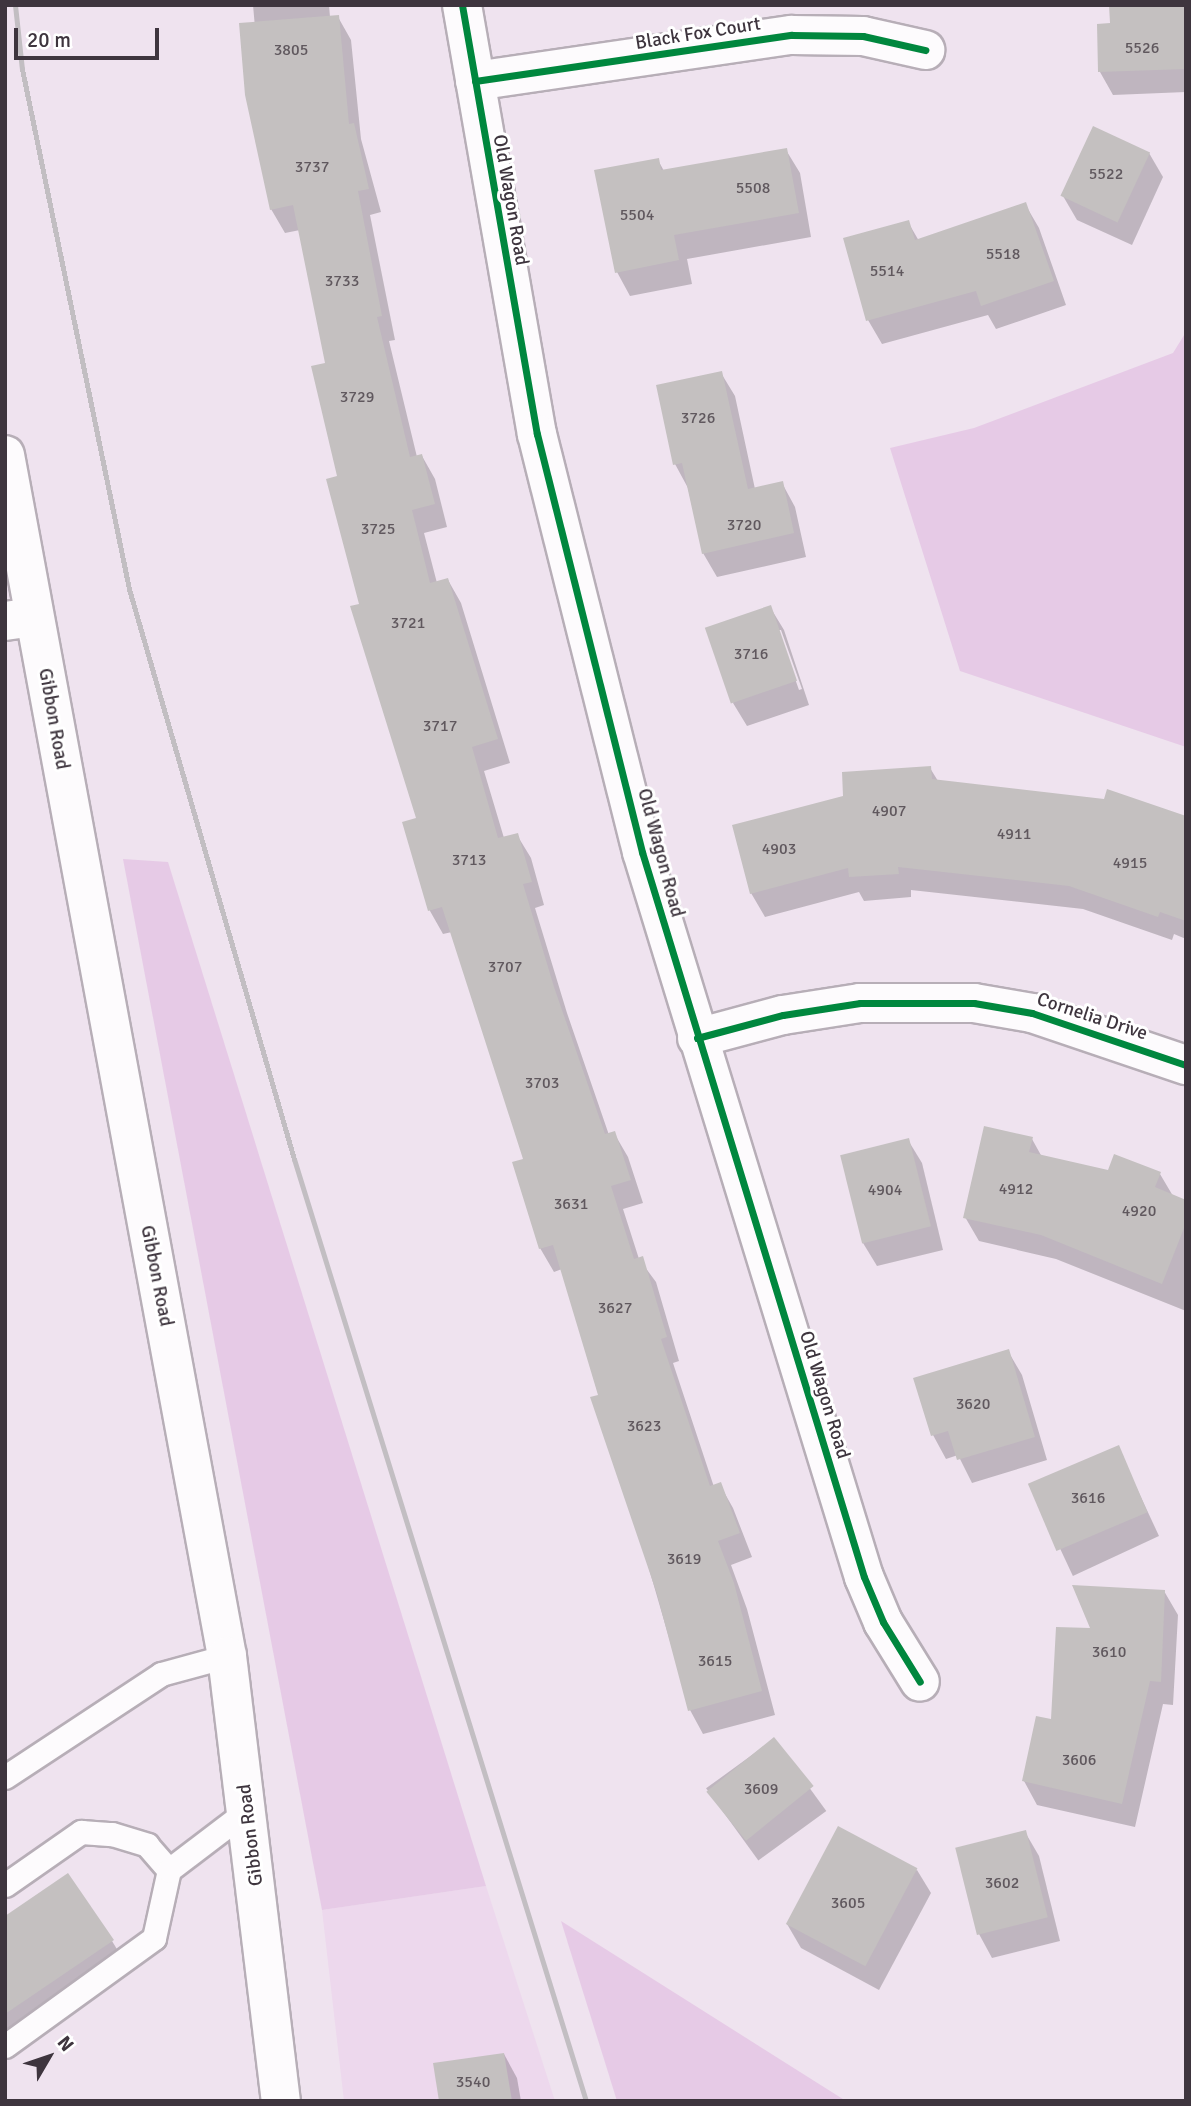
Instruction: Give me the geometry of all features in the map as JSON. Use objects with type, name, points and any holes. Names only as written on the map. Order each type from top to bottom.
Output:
[{"type":"street","name":"Old Wagon Road","points":[[462,5],[537,434],[642,852],[696,1038],[864,1577],[883,1622],[920,1682]]},
{"type":"street","name":"Black Fox Court","points":[[475,81],[792,35],[863,36],[925,50]]},
{"type":"street","name":"Gibbon Road","points":[[5,455],[20,619],[227,1656],[248,1810],[281,2101]]},
{"type":"street","name":"Cornelia Drive","points":[[696,1038],[783,1016],[860,1003],[974,1003],[1072,1024],[1186,1065]]},
{"type":"lane","points":[[5,1777],[161,1674],[227,1656]]},
{"type":"lane","points":[[5,2046],[154,1938],[169,1870],[248,1810]]},
{"type":"lane","points":[[5,1885],[81,1832],[112,1834],[147,1844],[169,1870]]},
{"type":"shaded area","points":[[1186,332],[1186,747],[960,671],[890,448],[974,428],[1173,353]]},
{"type":"shaded area","points":[[123,859],[168,862],[486,1886],[322,1910]]},
{"type":"shaded area","points":[[486,1886],[555,2101],[344,2101],[322,1910]]},
{"type":"shaded area","points":[[561,1921],[846,2101],[617,2101]]},
{"type":"building","points":[[1109,5],[1185,5],[1186,69],[1098,72],[1097,24],[1110,23]]},
{"type":"building","points":[[339,15],[349,124],[354,123],[369,189],[358,191],[382,316],[377,317],[410,457],[422,454],[435,504],[412,510],[430,583],[448,578],[498,739],[472,747],[498,838],[518,833],[532,882],[523,884],[554,987],[605,1134],[615,1131],[631,1180],[611,1186],[634,1259],[643,1256],[667,1337],[661,1339],[710,1486],[721,1482],[740,1533],[718,1541],[734,1583],[762,1691],[688,1711],[657,1594],[590,1397],[598,1395],[553,1245],[539,1249],[512,1162],[523,1159],[442,907],[428,911],[402,822],[416,818],[350,606],[359,604],[326,479],[337,476],[311,366],[325,363],[293,205],[270,210],[245,95],[239,23]]},
{"type":"building","points":[[1093,126],[1150,153],[1118,222],[1060,196]]},
{"type":"building","points":[[787,148],[799,213],[674,235],[679,260],[615,273],[594,170],[659,158],[661,170]]},
{"type":"building","points":[[1026,202],[1054,281],[981,306],[976,291],[866,321],[843,238],[909,220],[915,240]]},
{"type":"building","points":[[722,371],[748,489],[783,481],[794,533],[702,554],[682,463],[673,465],[656,385]]},
{"type":"building","points":[[771,605],[797,681],[731,703],[705,628]]},
{"type":"building","points":[[931,766],[932,779],[1104,799],[1107,789],[1186,816],[1186,921],[1160,912],[1158,917],[1069,886],[898,867],[899,874],[849,877],[848,868],[750,894],[732,825],[843,796],[842,772]]},
{"type":"building","points":[[984,1126],[1033,1137],[1029,1152],[1108,1170],[1114,1154],[1161,1172],[1155,1187],[1186,1200],[1186,1223],[1162,1284],[1041,1235],[963,1218]]},
{"type":"building","points":[[909,1138],[931,1226],[862,1243],[840,1155]]},
{"type":"building","points":[[1009,1349],[1035,1437],[957,1460],[948,1431],[931,1436],[913,1378]]},
{"type":"building","points":[[1119,1445],[1148,1512],[1056,1551],[1028,1484]]},
{"type":"building","points":[[1072,1585],[1165,1590],[1161,1682],[1150,1681],[1122,1804],[1022,1781],[1036,1716],[1051,1719],[1056,1627],[1090,1628]]},
{"type":"building","points":[[774,1737],[814,1786],[746,1841],[706,1792]]},
{"type":"building","points":[[838,1826],[917,1868],[865,1966],[786,1924]]},
{"type":"building","points":[[1026,1830],[1048,1917],[977,1935],[955,1848]]},
{"type":"building","points":[[68,1873],[114,1940],[5,2014],[5,1916]]},
{"type":"building","points":[[504,2053],[512,2101],[439,2101],[433,2063]]},
{"type":"railway","points":[[15,5],[22,69],[129,589],[294,1159],[586,2101]]},
{"type":"cycle path","points":[[462,5],[537,434],[642,852],[864,1577],[883,1622],[920,1682]]},
{"type":"cycle path","points":[[475,81],[792,35],[863,36],[925,50]]},
{"type":"cycle path","points":[[697,1038],[783,1015],[860,1003],[974,1003],[1032,1013],[1186,1065]]}]
